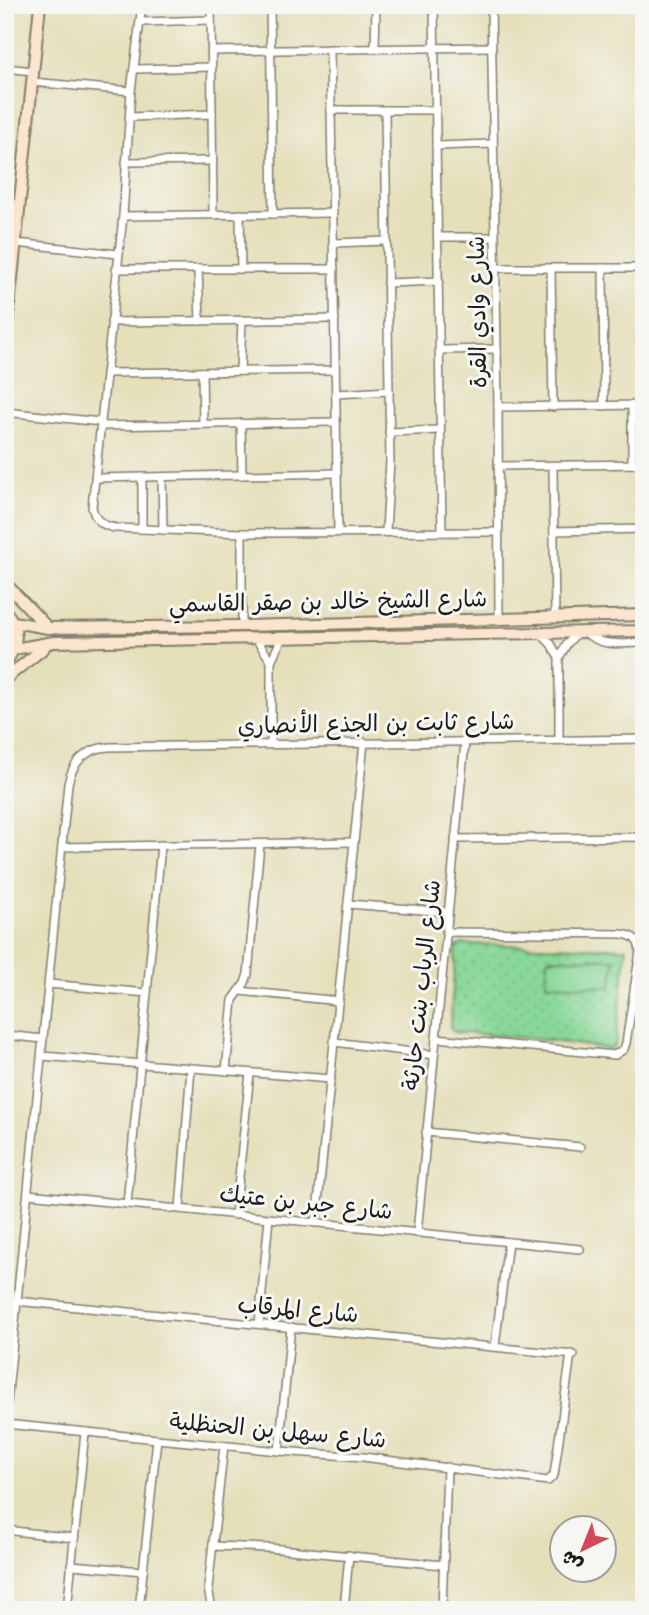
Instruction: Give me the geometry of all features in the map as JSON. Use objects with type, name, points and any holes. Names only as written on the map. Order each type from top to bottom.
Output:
[{"type":"main road","points":[[5,347],[40,5]]},
{"type":"main road","points":[[5,583],[48,628]]},
{"type":"main road","points":[[5,611],[13,622],[16,635],[14,649],[5,662]]},
{"type":"main road","name":"شارع الشيخ خالد بن صقر القاسمي","points":[[13,622],[48,628],[242,626],[644,615]]},
{"type":"main road","points":[[436,635],[425,631],[424,627],[447,625],[461,619]]},
{"type":"main road","name":"شارع الشيخ خالد بن صقر القاسمي","points":[[14,649],[54,642],[540,633],[640,637]]},
{"type":"main road","points":[[5,679],[54,642]]},
{"type":"street","points":[[142,5],[136,69],[131,90],[123,216],[92,507],[96,519],[111,527],[242,533],[497,532]]},
{"type":"street","points":[[211,5],[213,215]]},
{"type":"street","points":[[270,5],[273,214]]},
{"type":"street","points":[[375,49],[376,5]]},
{"type":"street","points":[[434,5],[442,532]]},
{"type":"street","name":"شارع وادي القرة","points":[[491,5],[499,618]]},
{"type":"street","points":[[141,22],[211,20]]},
{"type":"street","points":[[212,51],[491,47]]},
{"type":"street","points":[[331,49],[338,532]]},
{"type":"street","points":[[136,69],[212,67]]},
{"type":"street","points":[[5,68],[33,76],[131,90]]},
{"type":"street","points":[[331,110],[435,110]]},
{"type":"street","points":[[385,110],[390,432],[386,531]]},
{"type":"street","points":[[130,117],[212,114]]},
{"type":"street","points":[[436,146],[493,144]]},
{"type":"street","points":[[127,162],[213,161]]},
{"type":"street","points":[[123,216],[333,213]]},
{"type":"street","points":[[240,214],[241,269]]},
{"type":"street","points":[[438,237],[494,237]]},
{"type":"street","points":[[334,243],[386,241]]},
{"type":"street","points":[[16,243],[118,254]]},
{"type":"street","points":[[494,268],[644,268]]},
{"type":"street","points":[[551,268],[553,407]]},
{"type":"street","points":[[603,268],[604,406]]},
{"type":"street","points":[[198,269],[200,321]]},
{"type":"street","points":[[116,270],[334,269]]},
{"type":"street","points":[[387,283],[439,281]]},
{"type":"street","points":[[111,322],[335,319]]},
{"type":"street","points":[[240,371],[242,320]]},
{"type":"street","points":[[441,350],[497,349]]},
{"type":"street","points":[[106,373],[335,370]]},
{"type":"street","points":[[202,372],[203,424]]},
{"type":"street","points":[[336,394],[389,391]]},
{"type":"street","points":[[632,405],[632,464]]},
{"type":"street","points":[[498,407],[644,405]]},
{"type":"street","points":[[5,412],[101,424],[336,422]]},
{"type":"street","points":[[242,424],[242,475]]},
{"type":"street","points":[[390,432],[439,430]]},
{"type":"street","points":[[498,466],[644,464]]},
{"type":"street","points":[[553,466],[555,617]]},
{"type":"street","points":[[96,478],[337,473]]},
{"type":"street","points":[[142,477],[142,529]]},
{"type":"street","points":[[162,477],[163,530]]},
{"type":"street","points":[[554,531],[644,529]]},
{"type":"street","points":[[242,533],[242,626]]},
{"type":"street","points":[[540,633],[551,644],[559,658],[559,740]]},
{"type":"street","points":[[559,658],[567,644],[581,633]]},
{"type":"street","points":[[271,744],[271,661],[282,638]]},
{"type":"street","points":[[256,639],[271,661]]},
{"type":"street","name":"شارع ثابت بن الجذع الأنصاري","points":[[62,847],[72,771],[79,759],[90,751],[109,747],[644,739]]},
{"type":"street","points":[[316,1223],[364,742]]},
{"type":"street","name":"شارع الرباب بنت حارثة","points":[[416,1233],[465,742]]},
{"type":"street","points":[[455,839],[644,837]]},
{"type":"street","points":[[5,1423],[62,847],[354,842]]},
{"type":"street","points":[[226,1071],[233,1004],[248,974],[260,844]]},
{"type":"street","points":[[127,1204],[161,845]]},
{"type":"street","points":[[348,904],[448,912]]},
{"type":"street","points":[[436,1038],[615,1055],[624,1049],[640,951],[634,938],[621,934],[446,932]]},
{"type":"street","points":[[49,984],[147,993]]},
{"type":"street","points":[[240,991],[339,1001]]},
{"type":"street","points":[[5,1035],[43,1039]]},
{"type":"street","points":[[335,1042],[434,1055]]},
{"type":"street","points":[[42,1056],[331,1079]]},
{"type":"street","points":[[180,1209],[191,1068]]},
{"type":"street","points":[[235,1215],[250,1073]]},
{"type":"street","points":[[426,1132],[580,1147]]},
{"type":"street","name":"شارع جبر بن عتيك","points":[[28,1194],[580,1249]]},
{"type":"street","points":[[259,1324],[269,1218]]},
{"type":"street","points":[[495,1346],[508,1242]]},
{"type":"street","name":"شارع المرقاب","points":[[5,1300],[573,1354],[554,1475],[551,1480],[546,1481]]},
{"type":"street","points":[[279,1451],[291,1327]]},
{"type":"street","name":"شارع سهل بن الحنظلية","points":[[5,1423],[224,1446],[363,1457],[546,1481]]},
{"type":"street","points":[[67,1610],[85,1432]]},
{"type":"street","points":[[139,1610],[157,1439]]},
{"type":"street","points":[[212,1610],[208,1588],[224,1446]]},
{"type":"street","points":[[442,1610],[447,1467]]},
{"type":"street","points":[[5,1530],[74,1538]]},
{"type":"street","points":[[213,1546],[269,1548],[443,1565]]},
{"type":"street","points":[[344,1610],[349,1555]]},
{"type":"street","points":[[71,1565],[143,1571]]},
{"type":"green space","points":[[463,944],[627,948],[615,1046],[610,1049],[454,1032],[450,1027],[456,947]]},
{"type":"green space","points":[[548,958],[615,959],[611,987],[546,984]]}]
